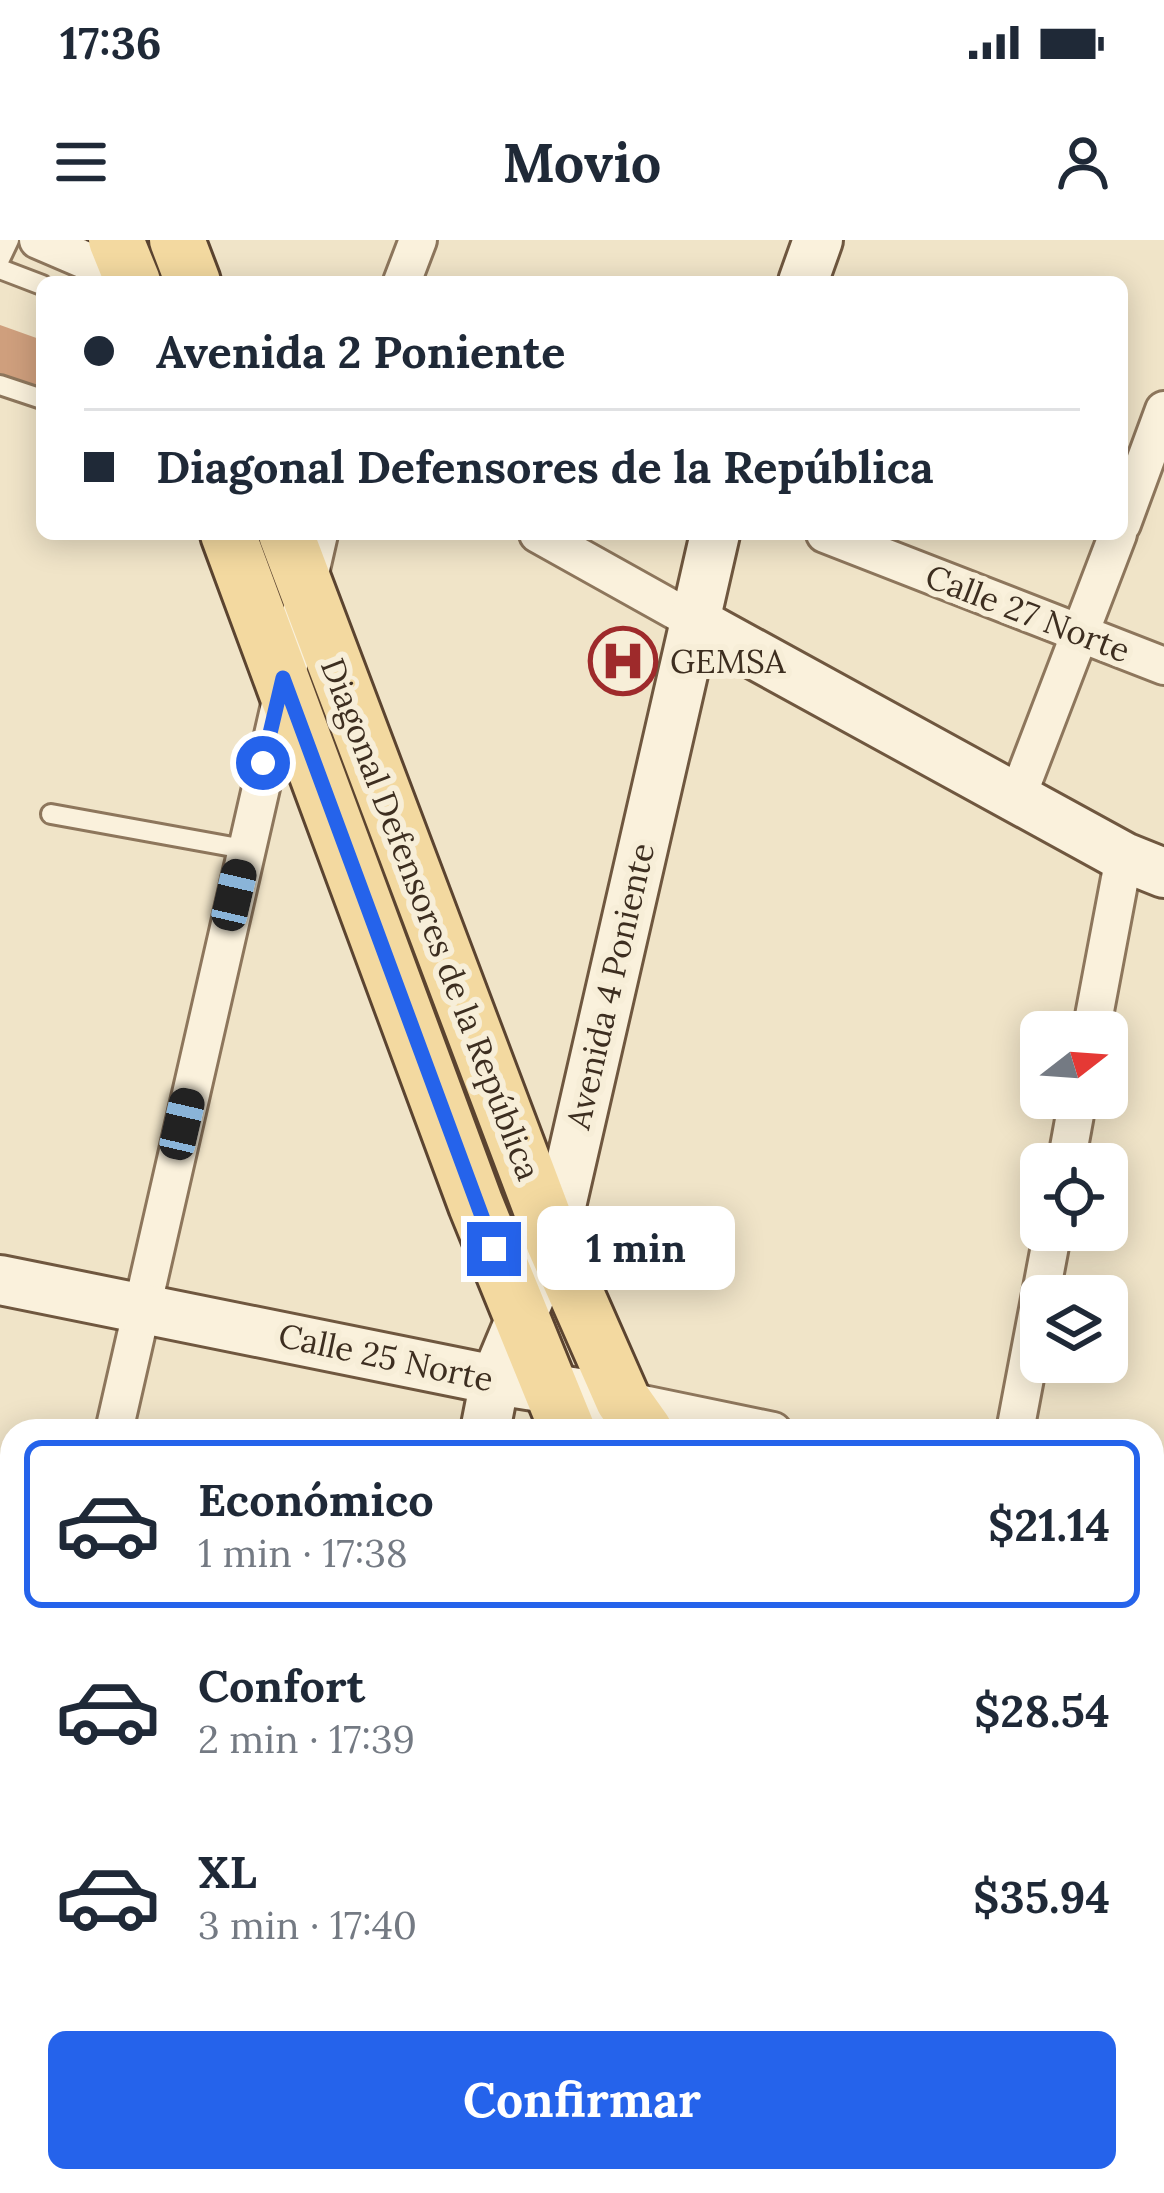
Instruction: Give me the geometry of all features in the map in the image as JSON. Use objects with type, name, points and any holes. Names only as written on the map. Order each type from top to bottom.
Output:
[{"type":"main road","points":[[177,240],[191,276]]},
{"type":"main road","name":"Diagonal Defensores de la República","points":[[231,540],[520,1316],[583,1414]]},
{"type":"main road","name":"Diagonal Defensores de la República","points":[[312,559],[553,1240],[590,1329],[583,1414]]},
{"type":"street","points":[[38,240],[119,272]]},
{"type":"street","points":[[404,276],[418,240]]},
{"type":"street","points":[[805,276],[818,240]]},
{"type":"street","points":[[1128,508],[1164,410]]},
{"type":"street","points":[[549,540],[1144,865],[1097,1011]]},
{"type":"street","name":"Avenida 4 Poniente","points":[[487,1419],[495,1380],[553,1240],[713,540]]},
{"type":"street","name":"Calle 27 Norte","points":[[841,540],[1164,666]]},
{"type":"street","points":[[1018,795],[1116,540]]},
{"type":"street","points":[[117,1419],[312,559]]},
{"type":"street","points":[[1017,1419],[1049,1251]]},
{"type":"street","name":"Calle 25 Norte","points":[[0,1280],[495,1380],[583,1414],[639,1419]]},
{"type":"lane","points":[[9,240],[0,264],[36,282]]},
{"type":"lane","points":[[0,385],[36,397]]},
{"type":"lane","points":[[51,814],[244,849]]},
{"type":"building","points":[[0,325],[36,338],[36,391],[0,378]]},
{"type":"place","name":"GEMSA","points":[[623,661]]},
{"type":"route","points":[[263,763],[283,678],[494,1249]]}]
